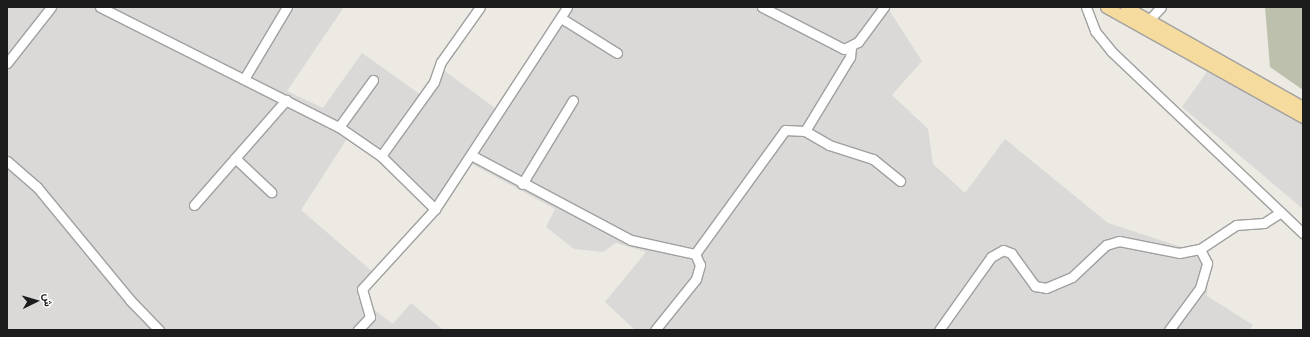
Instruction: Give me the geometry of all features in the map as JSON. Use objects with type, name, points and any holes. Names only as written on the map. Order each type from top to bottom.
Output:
[{"type":"main road","points":[[1106,7],[1303,117]]},
{"type":"main road","points":[[1126,7],[1148,21],[1303,107]]},
{"type":"street","points":[[7,63],[51,7]]},
{"type":"street","points":[[100,7],[339,126],[381,156],[435,209]]},
{"type":"street","points":[[244,79],[287,7]]},
{"type":"street","points":[[381,156],[434,82],[441,62],[480,7]]},
{"type":"street","points":[[358,330],[370,317],[362,289],[435,209],[567,7]]},
{"type":"street","points":[[762,7],[838,47],[851,48]]},
{"type":"street","points":[[805,131],[850,57],[851,48],[884,7]]},
{"type":"street","points":[[1086,7],[1095,30],[1111,51],[1303,233]]},
{"type":"street","points":[[1148,21],[1161,7]]},
{"type":"street","points":[[561,18],[617,53]]},
{"type":"street","points":[[339,126],[373,80]]},
{"type":"street","points":[[194,205],[286,100]]},
{"type":"street","points":[[522,184],[573,100]]},
{"type":"street","points":[[695,254],[716,229],[779,133],[784,130],[805,131],[829,145],[873,159],[900,181]]},
{"type":"street","points":[[471,155],[522,184],[631,240],[695,254]]},
{"type":"street","points":[[235,158],[271,192]]},
{"type":"street","points":[[7,161],[37,187],[130,300],[159,330]]},
{"type":"street","points":[[939,330],[991,257],[1002,250],[1011,253],[1035,286],[1046,288],[1072,277],[1106,245],[1119,241],[1179,253],[1200,250],[1236,225],[1264,223],[1281,212]]},
{"type":"street","points":[[1169,330],[1200,288],[1207,263],[1200,250]]},
{"type":"street","points":[[655,330],[696,279],[700,265],[695,254]]},
{"type":"shaded area","points":[[7,7],[344,7],[287,91],[323,108],[362,53],[421,95],[442,69],[499,111],[564,7],[887,7],[922,61],[892,95],[928,129],[933,164],[965,193],[1005,139],[1108,223],[1209,256],[1207,296],[1253,325],[1249,330],[635,330],[605,302],[646,252],[616,243],[603,252],[574,249],[546,227],[555,209],[470,163],[434,203],[350,134],[301,210],[373,272],[357,297],[393,324],[411,303],[443,330],[7,330]]},
{"type":"shaded area","points":[[1265,7],[1303,7],[1303,90],[1270,67]]},
{"type":"shaded area","points":[[1207,72],[1303,122],[1303,209],[1182,107]]}]
